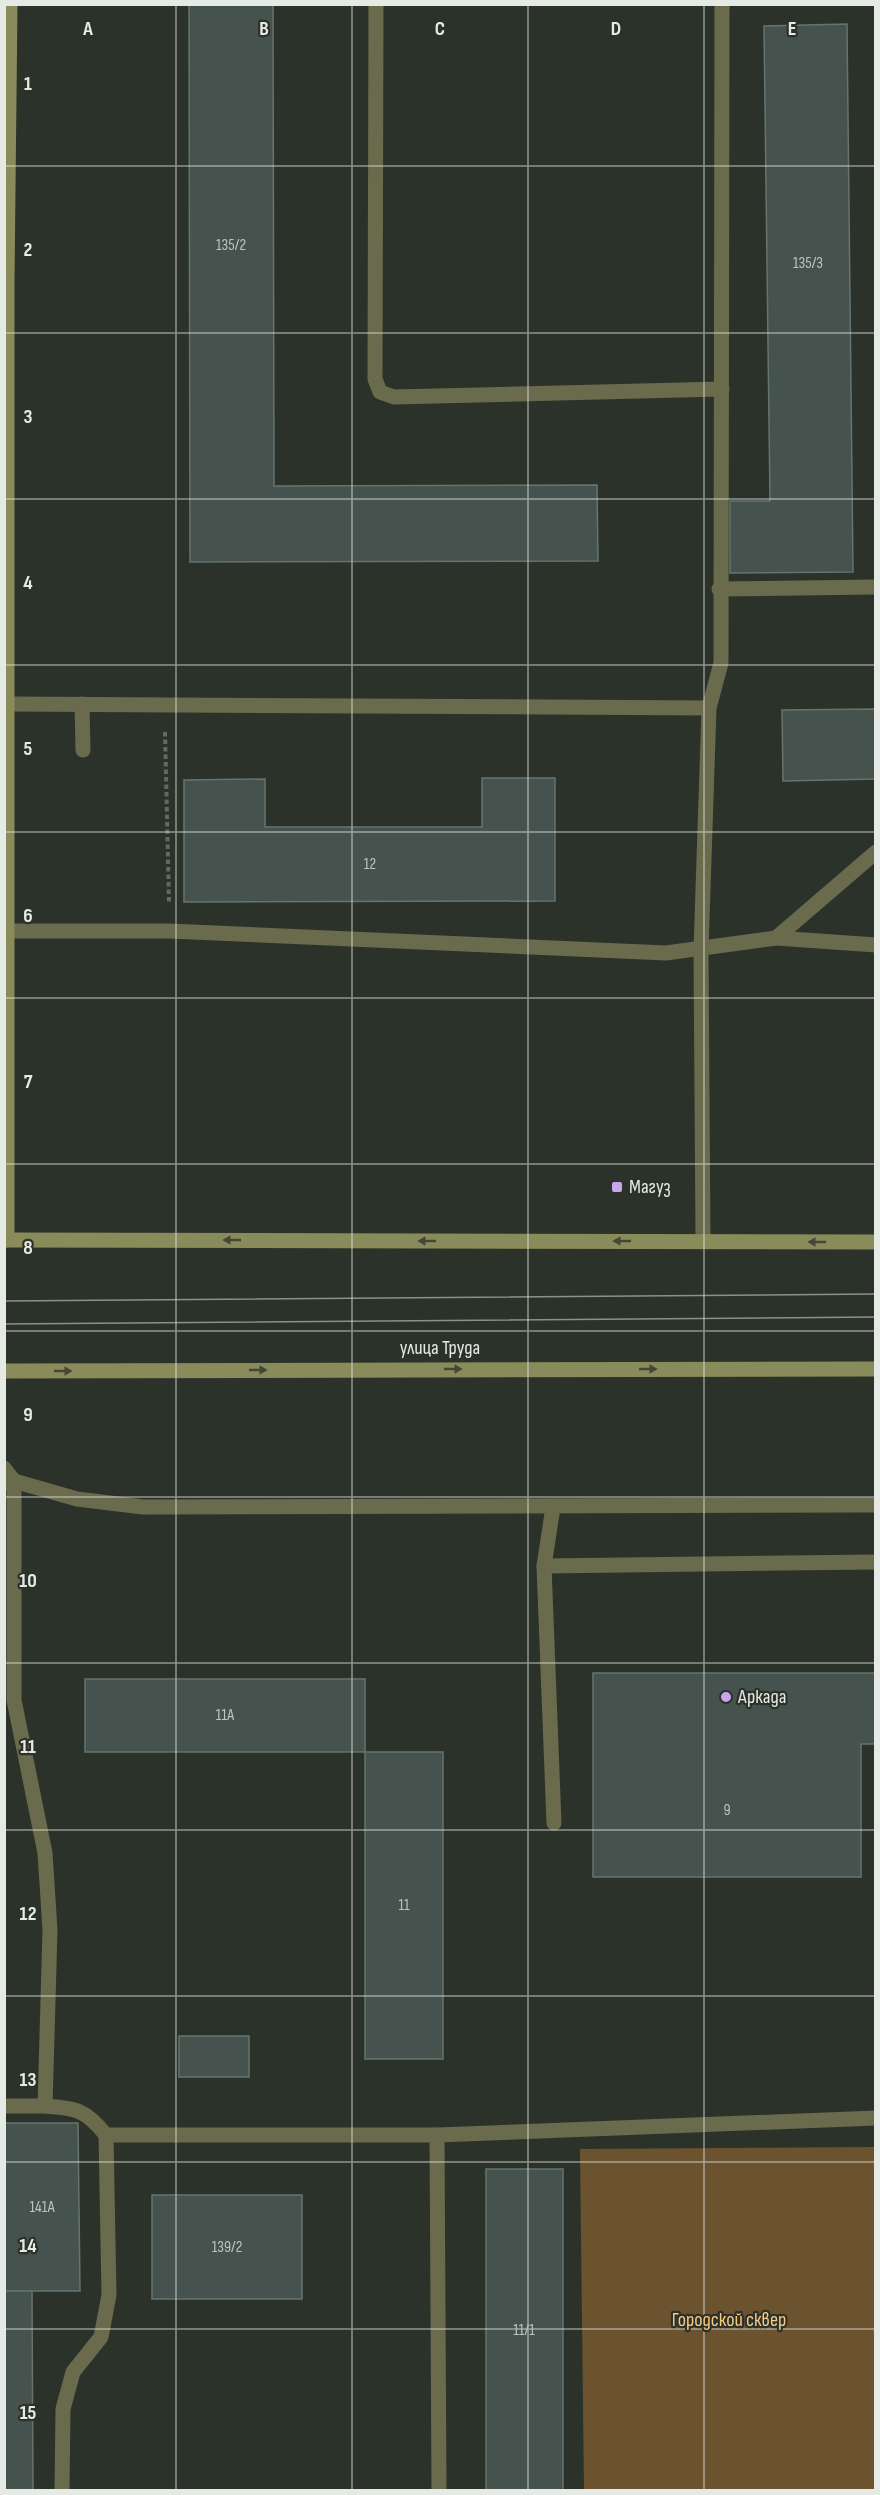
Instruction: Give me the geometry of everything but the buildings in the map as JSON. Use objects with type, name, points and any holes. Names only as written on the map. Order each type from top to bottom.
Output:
[{"type":"main road","points":[[10,4],[6,282],[8,704],[6,1240],[876,1242]]},
{"type":"main road","name":"улица Труда","points":[[4,1371],[876,1369]]},
{"type":"lane","points":[[376,4],[375,379],[380,392],[394,397],[722,389]]},
{"type":"lane","points":[[703,1241],[701,950],[709,708],[721,663],[719,589],[722,389],[722,4]]},
{"type":"lane","points":[[719,589],[876,587]]},
{"type":"lane","points":[[8,704],[709,708]]},
{"type":"lane","points":[[82,704],[83,750]]},
{"type":"lane","points":[[776,938],[876,852]]},
{"type":"lane","points":[[8,931],[85,926],[666,953],[776,938],[876,945]]},
{"type":"lane","points":[[4,1468],[9,1482],[9,1700],[45,1853],[50,1930],[45,2106]]},
{"type":"lane","points":[[9,1482],[76,1499],[143,1507],[876,1505]]},
{"type":"lane","points":[[553,1507],[543,1566],[554,1823]]},
{"type":"lane","points":[[543,1566],[876,1562]]},
{"type":"lane","points":[[4,2106],[74,2108],[92,2117],[106,2135],[109,2295],[101,2337],[73,2372],[63,2409],[62,2490]]},
{"type":"lane","points":[[106,2135],[436,2135],[876,2118]]},
{"type":"lane","points":[[436,2135],[439,2490]]},
{"type":"path","points":[[165,732],[169,931]]},
{"type":"green space","name":"Городской сквер","points":[[875,2147],[875,2490],[584,2490],[580,2149]]},
{"type":"tram line","points":[[4,1301],[876,1294]]},
{"type":"tram line","points":[[4,1324],[876,1317]]},
{"type":"place","name":"Магуз","points":[[617,1187]]},
{"type":"place","name":"Аркада","points":[[726,1697]]}]
